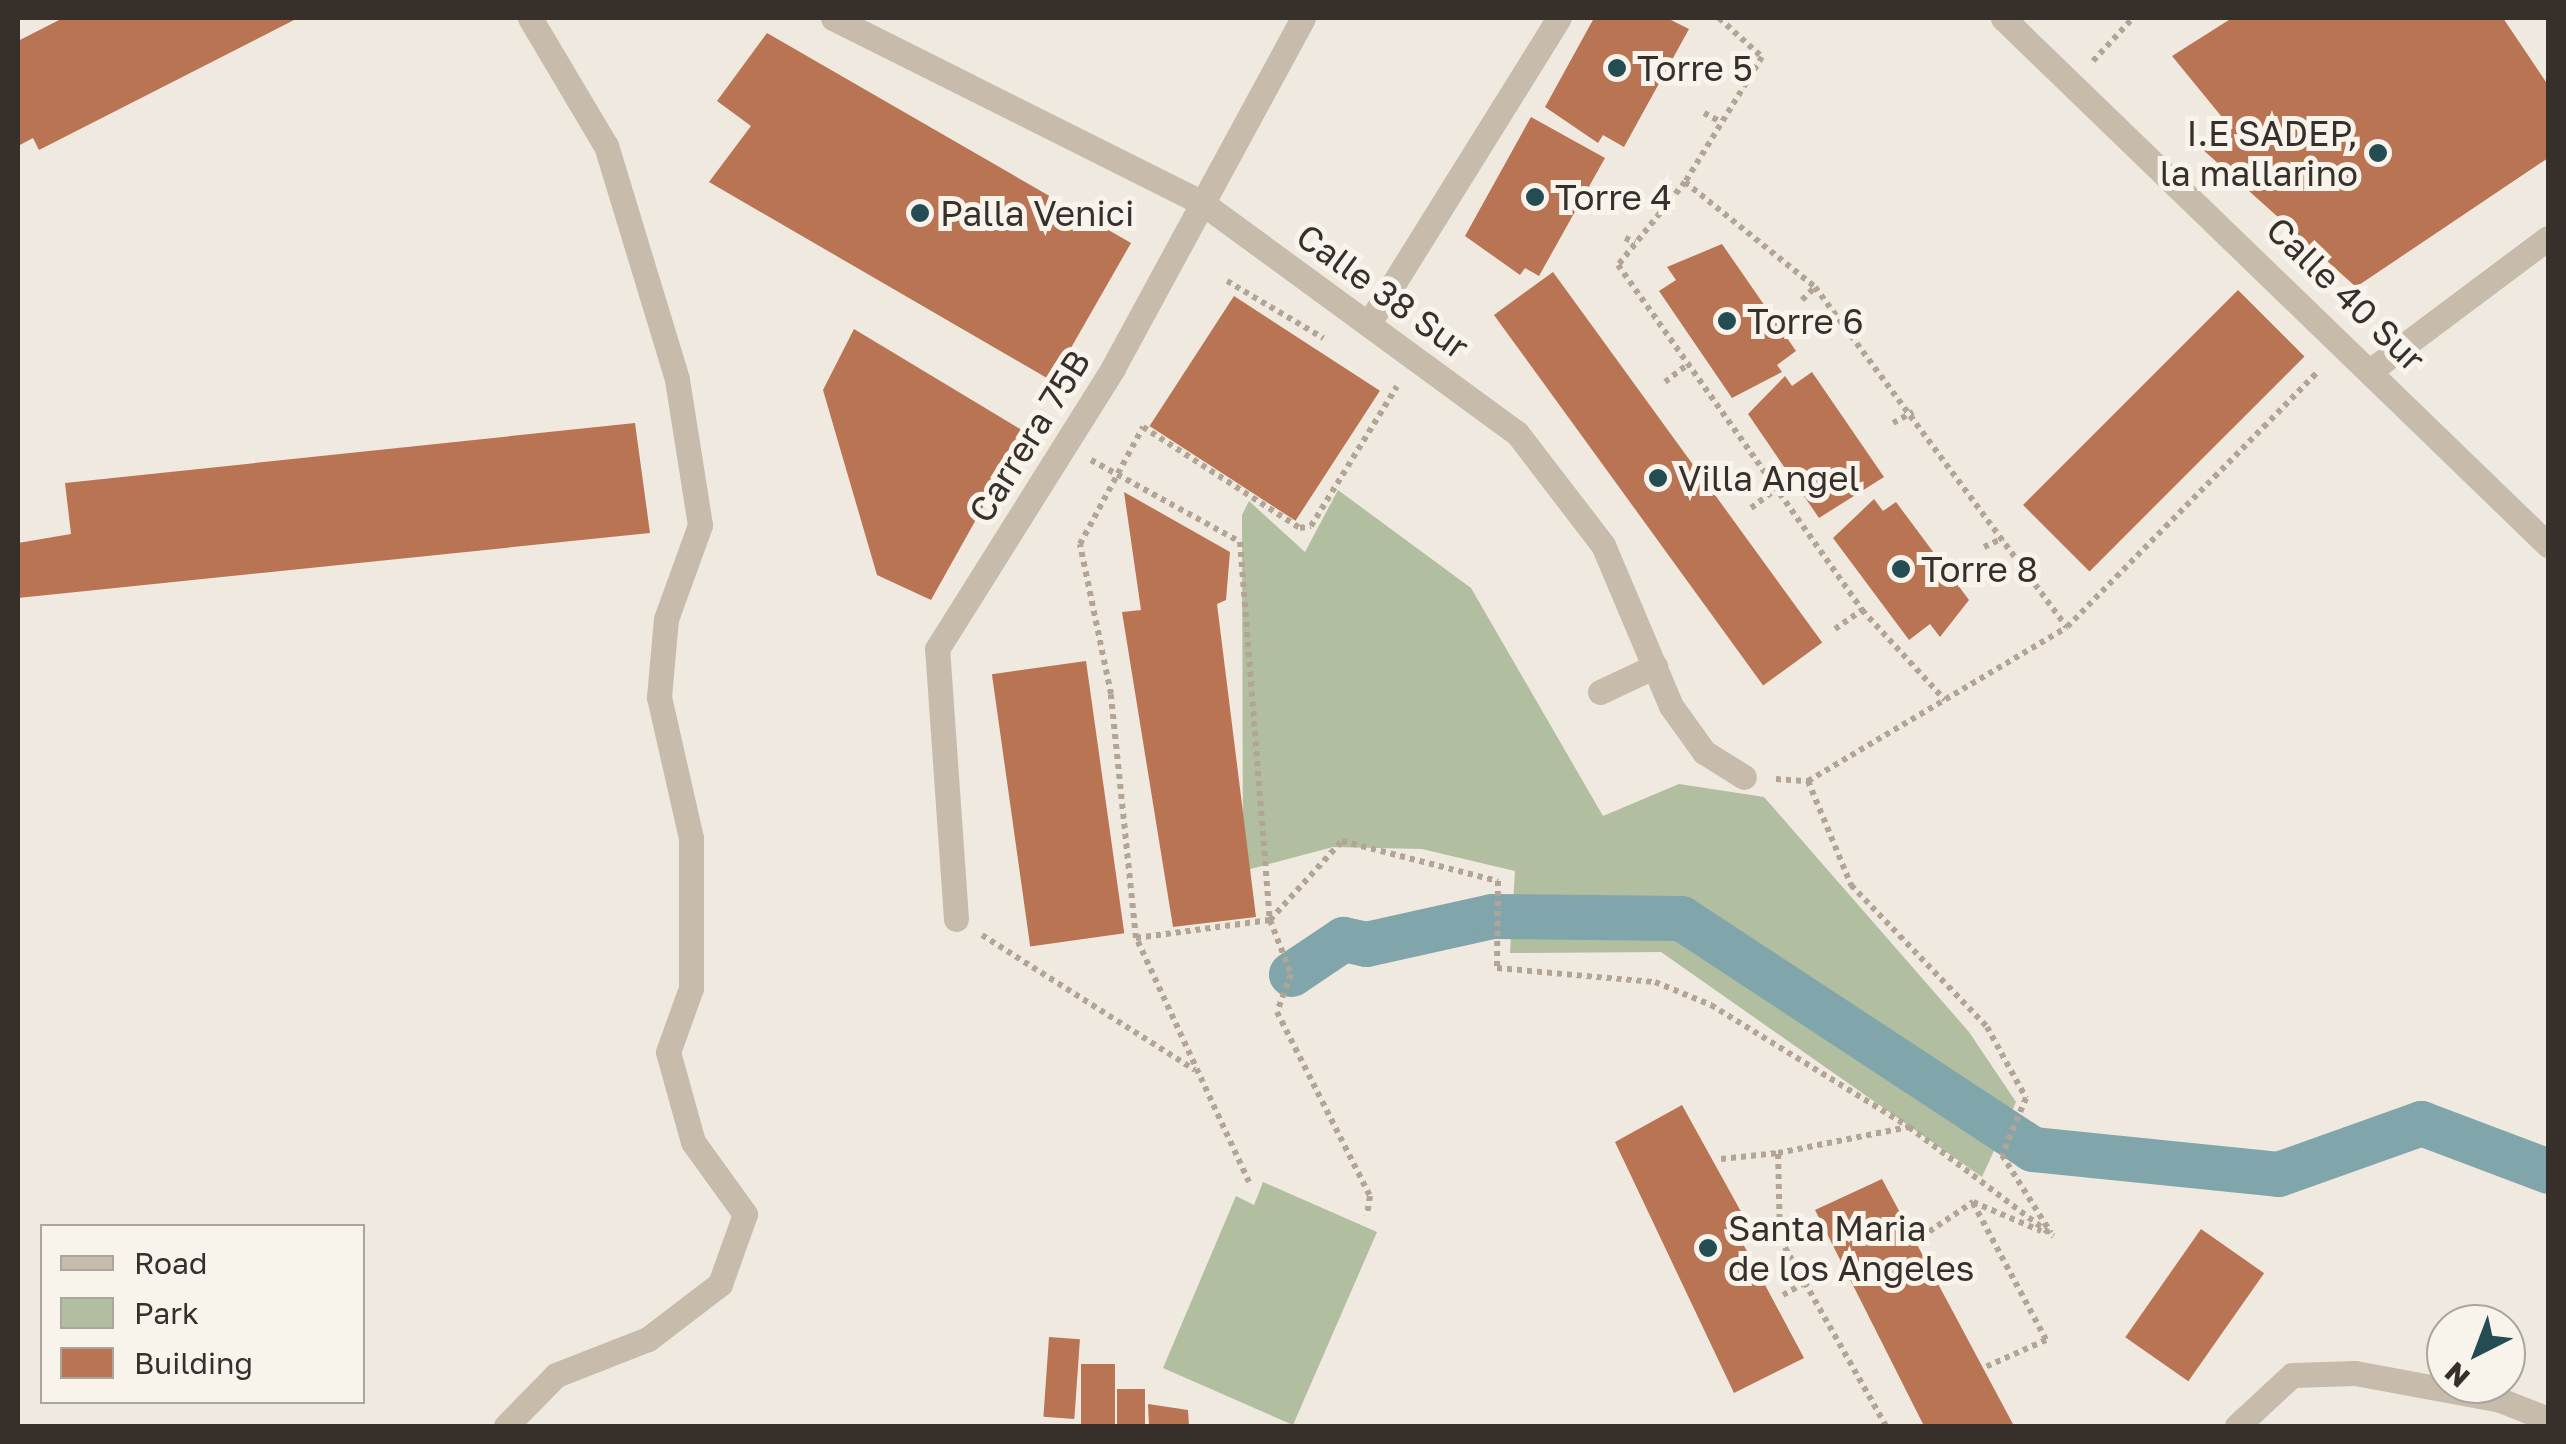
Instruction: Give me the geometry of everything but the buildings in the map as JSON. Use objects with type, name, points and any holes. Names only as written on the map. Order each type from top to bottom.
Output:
[{"type":"street","points":[[506,1426],[556,1375],[648,1340],[720,1284],[745,1214],[693,1142],[668,1052],[691,988],[691,838],[659,697],[666,619],[700,525],[677,378],[606,146],[530,18]]},
{"type":"street","name":"Calle 38 Sur","points":[[833,18],[1201,202],[1517,433],[1602,545],[1655,666],[1704,752],[1744,777]]},
{"type":"street","name":"Carrera 75B","points":[[956,919],[937,649],[1066,443],[1303,18]]},
{"type":"street","points":[[1368,323],[1559,18]]},
{"type":"street","name":"Calle 40 Sur","points":[[2003,18],[2076,80],[2345,345],[2374,368],[2548,544]]},
{"type":"street","points":[[2374,368],[2548,238]]},
{"type":"street","points":[[1600,692],[1655,666]]},
{"type":"street","points":[[2236,1426],[2292,1375],[2404,1378],[2548,1419]]},
{"type":"path","points":[[1719,18],[1762,57],[1685,182],[1618,265],[1862,610],[1945,700]]},
{"type":"path","points":[[2076,80],[2133,18]]},
{"type":"path","points":[[1704,114],[1720,122]]},
{"type":"path","points":[[1685,182],[1815,287],[1914,412],[2066,626]]},
{"type":"path","points":[[1625,238],[1635,242]]},
{"type":"path","points":[[1226,281],[1336,346]]},
{"type":"path","points":[[1802,300],[1815,287]]},
{"type":"path","points":[[2053,1236],[2002,1156],[2024,1103],[1987,1027],[1851,885],[1808,781],[2066,626],[2345,345]]},
{"type":"path","points":[[1666,382],[1688,364]]},
{"type":"path","points":[[1249,1182],[1136,938],[1111,694],[1080,544],[1143,427],[1300,528],[1311,526],[1399,383],[1383,374]]},
{"type":"path","points":[[1893,424],[1914,412]]},
{"type":"path","points":[[1066,443],[1114,476],[1240,542],[1270,920],[1291,974],[1277,1012],[1370,1196],[1367,1216]]},
{"type":"path","points":[[1751,508],[1778,488]]},
{"type":"path","points":[[1984,547],[2003,538]]},
{"type":"path","points":[[1835,628],[1862,610]]},
{"type":"path","points":[[1136,938],[1270,920],[1342,841],[1498,882],[1493,965],[1655,982],[1712,1005],[1909,1126],[2053,1236]]},
{"type":"path","points":[[956,919],[1196,1071]]},
{"type":"path","points":[[1720,1160],[1778,1153],[1909,1126]]},
{"type":"path","points":[[1778,1153],[1780,1240],[1808,1281],[1886,1426]]},
{"type":"path","points":[[1973,1202],[2053,1236]]},
{"type":"path","points":[[1921,1236],[1973,1202]]},
{"type":"path","points":[[1973,1202],[2046,1340],[1986,1368]]},
{"type":"path","points":[[1784,1294],[1808,1281]]},
{"type":"green space","points":[[1338,490],[1471,588],[1603,816],[1679,784],[1764,797],[1969,1032],[2016,1102],[1982,1177],[1661,952],[1510,953],[1515,871],[1422,849],[1333,847],[1243,871],[1242,515],[1249,501],[1305,552]]},
{"type":"green space","points":[[1263,1182],[1377,1232],[1293,1425],[1163,1368],[1236,1196],[1254,1205]]},
{"type":"waterway","points":[[1291,974],[1343,939],[1366,944],[1492,916],[1681,918],[2032,1149],[2278,1174],[2421,1123],[2548,1171]]},
{"type":"place","name":"Torre 5","points":[[1617,68]]},
{"type":"place","name":"I.E SADEP, la mallarino","points":[[2378,153]]},
{"type":"place","name":"Torre 4","points":[[1535,197]]},
{"type":"place","name":"Palla Venici","points":[[920,213]]},
{"type":"place","name":"Torre 6","points":[[1727,321]]},
{"type":"place","name":"Villa Angel","points":[[1658,478]]},
{"type":"place","name":"Torre 8","points":[[1901,569]]},
{"type":"place","name":"Santa Maria de los Angeles","points":[[1708,1248]]}]
